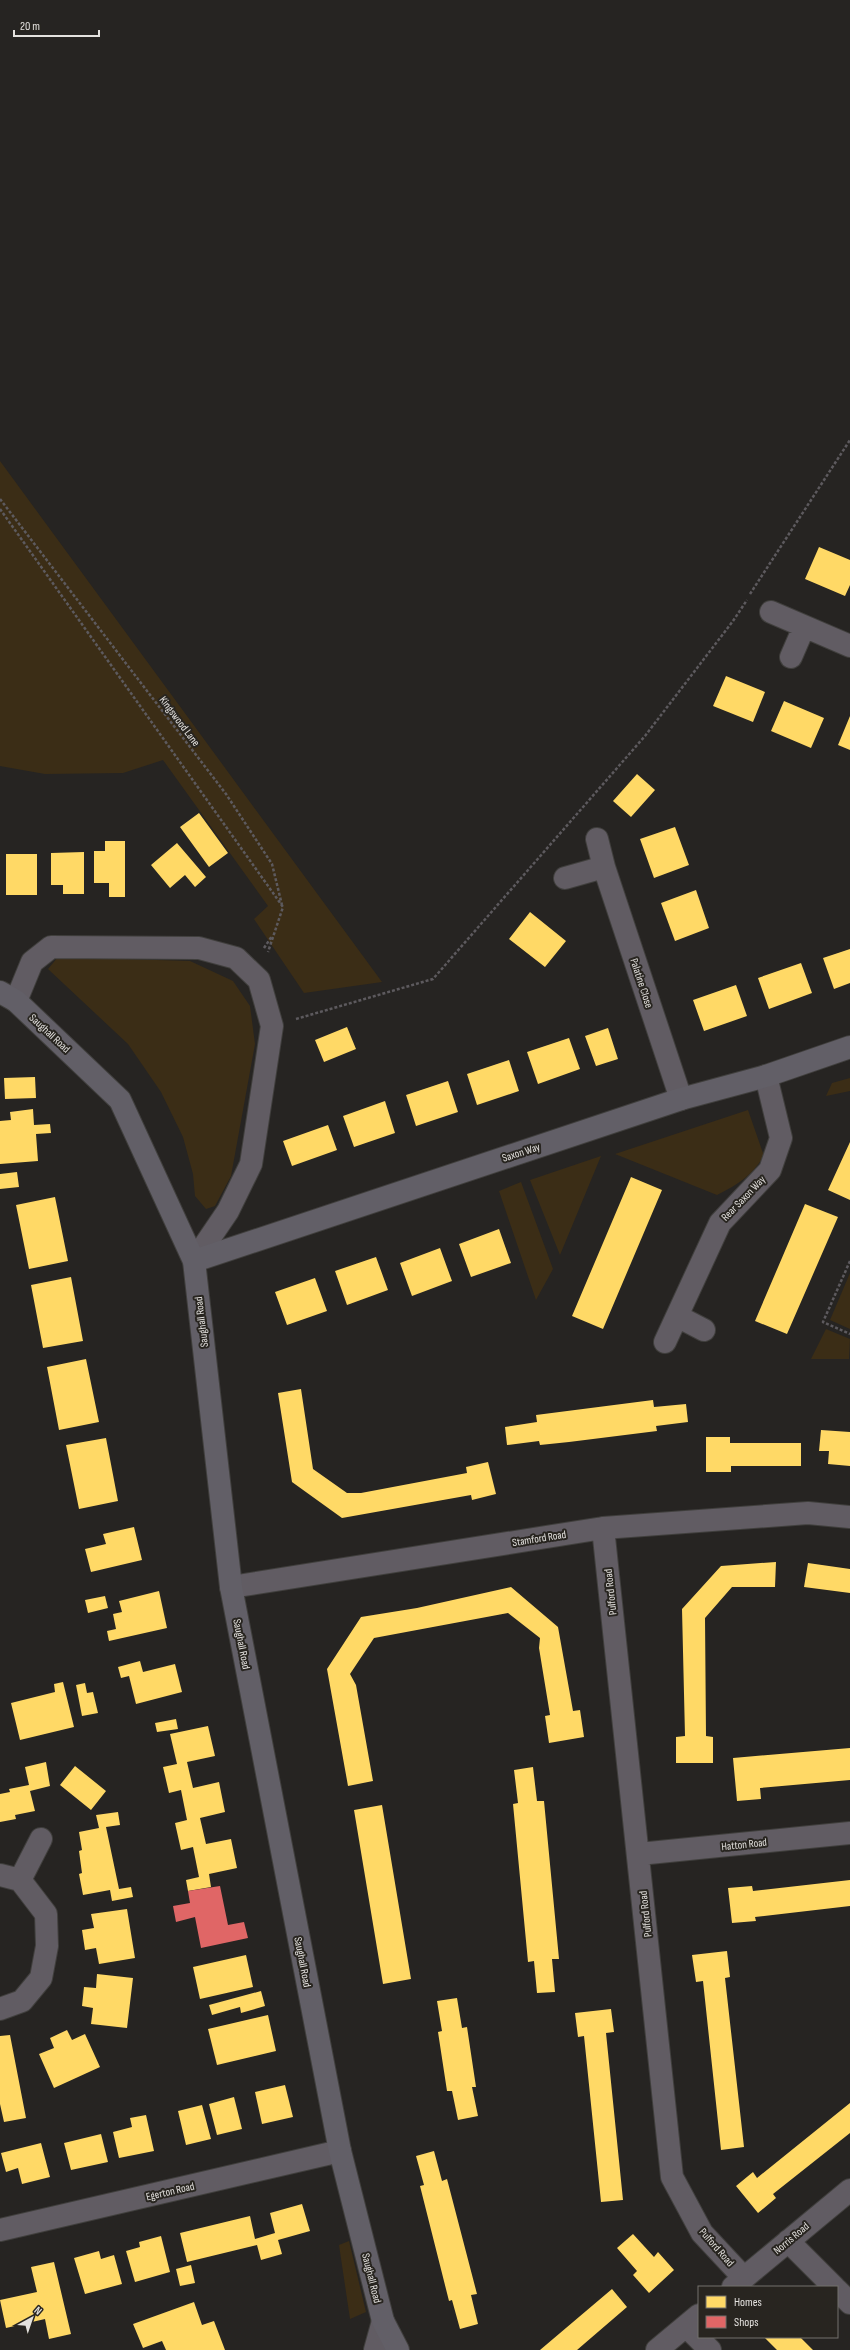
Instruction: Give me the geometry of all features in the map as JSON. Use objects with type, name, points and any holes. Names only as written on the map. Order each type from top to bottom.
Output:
[{"type":"street","points":[[771,612],[850,646]]},
{"type":"street","points":[[792,657],[804,626]]},
{"type":"street","name":"Palatine Close","points":[[597,840],[604,867],[681,1099]]},
{"type":"street","points":[[565,878],[604,867]]},
{"type":"street","points":[[8,997],[32,962],[51,946],[199,948],[236,958],[254,974],[272,1026],[251,1164],[228,1211],[194,1261]]},
{"type":"street","name":"Saughall Road","points":[[8,997],[120,1100],[194,1261],[231,1587],[340,2151],[384,2321],[398,2350]]},
{"type":"street","name":"Saxon Way","points":[[194,1261],[681,1099],[766,1076],[850,1047]]},
{"type":"street","name":"Rear Saxon Way","points":[[665,1342],[720,1223],[770,1170],[781,1138],[766,1076]]},
{"type":"street","points":[[677,1316],[704,1330]]},
{"type":"street","name":"Stamford Road","points":[[231,1587],[603,1528],[808,1513],[850,1517]]},
{"type":"street","name":"Pulford Road","points":[[603,1528],[639,1854],[672,2177],[702,2233],[738,2283]]},
{"type":"street","name":"Hatton Road","points":[[639,1854],[850,1833]]},
{"type":"street","points":[[0,2009],[22,2001],[41,1978],[47,1946],[46,1914],[10,1878],[42,1839]]},
{"type":"street","name":"Egerton Road","points":[[0,2230],[340,2151]]},
{"type":"street","name":"Norris Road","points":[[738,2283],[850,2190]]},
{"type":"street","points":[[788,2241],[833,2286]]},
{"type":"street","points":[[838,2291],[850,2303]]},
{"type":"street","points":[[657,2350],[693,2320],[698,2329]]},
{"type":"street","points":[[375,2350],[384,2321]]},
{"type":"street","points":[[703,2338],[710,2350]]},
{"type":"path","points":[[272,1026],[434,979],[645,736],[733,621],[850,440]]},
{"type":"path","name":"Kingswood Lane","points":[[0,499],[226,794],[272,864],[283,907]]},
{"type":"path","points":[[0,509],[283,907]]},
{"type":"path","points":[[254,974],[274,933],[283,907]]},
{"type":"path","points":[[254,974],[283,907]]},
{"type":"path","points":[[850,1261],[823,1322],[850,1334]]},
{"type":"shaded area","points":[[0,461],[382,982],[304,993],[254,919],[268,906],[163,760],[123,773],[45,774],[0,766]]},
{"type":"shaded area","points":[[58,957],[190,961],[233,981],[250,1006],[255,1044],[231,1176],[215,1206],[206,1209],[195,1196],[193,1174],[183,1137],[161,1092],[128,1044],[48,969]]},
{"type":"shaded area","points":[[850,1078],[850,1091],[826,1096],[832,1083]]},
{"type":"shaded area","points":[[748,1110],[764,1156],[749,1175],[717,1195],[615,1154]]},
{"type":"shaded area","points":[[601,1156],[560,1255],[530,1180]]},
{"type":"shaded area","points":[[521,1182],[553,1269],[536,1300],[499,1191]]},
{"type":"shaded area","points":[[850,1273],[850,1329],[830,1320]]},
{"type":"shaded area","points":[[826,1329],[850,1339],[849,1359],[811,1359]]},
{"type":"shaded area","points":[[349,2241],[366,2312],[350,2319],[339,2245]]},
{"type":"building: Homes","points":[[819,547],[850,560],[850,585],[845,596],[805,579]]},
{"type":"building: Homes","points":[[726,676],[765,692],[753,722],[713,706]]},
{"type":"building: Homes","points":[[784,701],[824,718],[811,748],[771,731]]},
{"type":"building: Homes","points":[[850,716],[850,750],[838,745]]},
{"type":"building: Homes","points":[[637,774],[655,790],[631,817],[613,801]]},
{"type":"building: Homes","points":[[199,813],[228,853],[209,867],[180,827]]},
{"type":"building: Homes","points":[[675,827],[689,865],[654,878],[640,839]]},
{"type":"building: Homes","points":[[105,841],[125,841],[125,897],[109,897],[109,883],[94,883],[94,851],[105,851]]},
{"type":"building: Homes","points":[[177,843],[206,877],[195,887],[185,875],[170,888],[151,865]]},
{"type":"building: Homes","points":[[84,852],[84,894],[63,894],[63,885],[51,885],[51,853]]},
{"type":"building: Homes","points":[[6,854],[37,854],[37,895],[6,895]]},
{"type":"building: Homes","points":[[696,890],[709,928],[675,941],[661,903]]},
{"type":"building: Homes","points":[[530,912],[566,941],[545,967],[509,939]]},
{"type":"building: Homes","points":[[850,949],[850,983],[834,989],[823,958]]},
{"type":"building: Homes","points":[[801,963],[812,993],[769,1009],[758,978]]},
{"type":"building: Homes","points":[[736,985],[747,1016],[704,1031],[693,1000]]},
{"type":"building: Homes","points":[[347,1027],[356,1049],[324,1062],[315,1040]]},
{"type":"building: Homes","points":[[608,1028],[618,1059],[596,1066],[585,1036]]},
{"type":"building: Homes","points":[[569,1038],[580,1069],[538,1084],[527,1052]]},
{"type":"building: Homes","points":[[509,1060],[519,1091],[477,1105],[467,1074]]},
{"type":"building: Homes","points":[[35,1077],[36,1098],[5,1099],[4,1078]]},
{"type":"building: Homes","points":[[448,1081],[458,1112],[416,1126],[406,1095]]},
{"type":"building: Homes","points":[[385,1101],[395,1133],[354,1147],[343,1116]]},
{"type":"building: Homes","points":[[33,1109],[34,1125],[50,1124],[51,1133],[36,1134],[38,1161],[0,1164],[0,1121],[11,1120],[10,1112]]},
{"type":"building: Homes","points":[[328,1125],[337,1150],[292,1166],[283,1141]]},
{"type":"building: Homes","points":[[850,1142],[850,1200],[828,1190]]},
{"type":"building: Homes","points":[[17,1172],[19,1187],[0,1189],[0,1174]]},
{"type":"building: Homes","points":[[631,1177],[662,1190],[603,1329],[572,1316]]},
{"type":"building: Homes","points":[[55,1197],[68,1261],[29,1269],[16,1205]]},
{"type":"building: Homes","points":[[805,1204],[838,1217],[787,1334],[755,1321]]},
{"type":"building: Homes","points":[[499,1229],[511,1263],[471,1277],[459,1244]]},
{"type":"building: Homes","points":[[440,1248],[452,1281],[412,1296],[400,1263]]},
{"type":"building: Homes","points":[[376,1257],[388,1290],[347,1305],[335,1271]]},
{"type":"building: Homes","points":[[71,1277],[83,1341],[43,1348],[31,1285]]},
{"type":"building: Homes","points":[[315,1278],[327,1311],[287,1325],[275,1292]]},
{"type":"building: Homes","points":[[86,1359],[99,1422],[59,1430],[47,1367]]},
{"type":"building: Homes","points":[[301,1389],[313,1469],[347,1493],[361,1493],[467,1473],[466,1467],[488,1462],[496,1494],[472,1500],[471,1495],[342,1518],[292,1482],[278,1393]]},
{"type":"building: Homes","points":[[653,1400],[654,1407],[686,1404],[688,1422],[656,1426],[657,1431],[540,1445],[539,1441],[507,1445],[505,1427],[537,1422],[536,1415]]},
{"type":"building: Homes","points":[[821,1430],[850,1432],[850,1466],[828,1464],[829,1451],[819,1451]]},
{"type":"building: Homes","points":[[706,1437],[730,1437],[730,1443],[801,1443],[801,1466],[731,1466],[731,1472],[706,1472]]},
{"type":"building: Homes","points":[[106,1438],[118,1501],[79,1509],[66,1445]]},
{"type":"building: Homes","points":[[134,1527],[142,1560],[91,1572],[85,1549],[106,1544],[103,1534]]},
{"type":"building: Homes","points":[[776,1562],[775,1587],[732,1587],[705,1618],[706,1736],[713,1737],[713,1763],[676,1763],[676,1737],[685,1736],[682,1609],[721,1566]]},
{"type":"building: Homes","points":[[808,1563],[850,1569],[850,1593],[804,1587]]},
{"type":"building: Homes","points":[[511,1587],[558,1627],[573,1711],[580,1710],[584,1737],[549,1743],[545,1716],[550,1715],[539,1648],[540,1638],[508,1613],[374,1638],[350,1674],[356,1685],[373,1781],[348,1786],[327,1669],[361,1617],[417,1608]]},
{"type":"building: Homes","points":[[159,1591],[167,1628],[109,1641],[107,1631],[116,1629],[113,1614],[122,1612],[119,1601]]},
{"type":"building: Homes","points":[[105,1596],[108,1608],[88,1613],[85,1600]]},
{"type":"building: Homes","points":[[140,1661],[143,1672],[175,1664],[182,1692],[136,1704],[129,1676],[121,1678],[118,1667]]},
{"type":"building: Homes","points":[[63,1682],[74,1727],[20,1740],[11,1703],[55,1692],[54,1684]]},
{"type":"building: Homes","points":[[85,1683],[87,1693],[93,1692],[98,1713],[82,1716],[76,1685]]},
{"type":"building: Homes","points":[[176,1719],[178,1729],[157,1732],[155,1723]]},
{"type":"building: Homes","points":[[208,1726],[215,1756],[187,1762],[193,1788],[219,1782],[225,1812],[200,1818],[206,1844],[231,1839],[237,1868],[209,1874],[211,1887],[188,1891],[186,1880],[199,1877],[193,1847],[181,1850],[175,1823],[187,1820],[181,1790],[169,1793],[163,1767],[177,1764],[170,1734]]},
{"type":"building: Homes","points":[[850,1748],[850,1780],[760,1788],[761,1799],[737,1801],[733,1758]]},
{"type":"building: Homes","points":[[46,1762],[50,1786],[30,1791],[35,1811],[15,1815],[16,1819],[0,1822],[0,1794],[10,1792],[9,1789],[29,1785],[25,1767]]},
{"type":"building: Homes","points":[[75,1766],[106,1791],[91,1810],[60,1785]]},
{"type":"building: Homes","points":[[533,1767],[537,1801],[544,1801],[559,1959],[552,1959],[555,1992],[537,1993],[534,1961],[528,1962],[513,1804],[518,1803],[514,1770]]},
{"type":"building: Homes","points":[[382,1805],[411,1979],[383,1984],[354,1810]]},
{"type":"building: Homes","points":[[118,1812],[120,1825],[106,1827],[119,1889],[131,1887],[133,1897],[112,1901],[110,1890],[83,1895],[79,1874],[82,1873],[79,1851],[82,1850],[79,1832],[99,1828],[96,1815]]},
{"type":"building: Homes","points":[[850,1880],[850,1906],[755,1917],[756,1921],[732,1923],[728,1888],[752,1886],[753,1891]]},
{"type":"building: Homes","points":[[127,1909],[135,1958],[99,1964],[96,1948],[85,1950],[82,1930],[94,1928],[91,1914]]},
{"type":"building: Homes","points":[[727,1951],[730,1977],[725,1978],[744,2147],[721,2150],[703,1981],[696,1982],[692,1955]]},
{"type":"building: Homes","points":[[246,1955],[253,1987],[200,1999],[193,1967]]},
{"type":"building: Homes","points":[[97,1974],[133,1978],[127,2028],[91,2024],[93,2008],[82,2006],[84,1987],[96,1988]]},
{"type":"building: Homes","points":[[261,1991],[265,2006],[241,2013],[240,2007],[212,2015],[209,2005]]},
{"type":"building: Homes","points":[[457,1998],[462,2028],[467,2027],[476,2087],[472,2087],[478,2116],[458,2120],[452,2091],[447,2091],[438,2032],[442,2031],[437,2001]]},
{"type":"building: Homes","points":[[611,2009],[614,2032],[606,2033],[623,2200],[601,2202],[584,2036],[578,2037],[575,2013]]},
{"type":"building: Homes","points":[[268,2015],[276,2051],[217,2065],[208,2029]]},
{"type":"building: Homes","points":[[67,2030],[72,2040],[85,2034],[100,2067],[54,2088],[39,2054],[54,2048],[50,2038]]},
{"type":"building: Homes","points":[[10,2035],[26,2118],[4,2122],[0,2104],[0,2036]]},
{"type":"building: Homes","points":[[285,2085],[293,2117],[262,2124],[255,2092]]},
{"type":"building: Homes","points":[[234,2097],[242,2129],[217,2135],[209,2104]]},
{"type":"building: Homes","points":[[850,2103],[850,2133],[773,2194],[776,2198],[758,2213],[736,2186],[753,2172],[757,2178]]},
{"type":"building: Homes","points":[[202,2105],[211,2139],[186,2145],[178,2111]]},
{"type":"building: Homes","points":[[146,2115],[154,2151],[119,2158],[113,2132],[132,2127],[130,2118]]},
{"type":"building: Homes","points":[[101,2134],[108,2162],[71,2170],[64,2143]]},
{"type":"building: Homes","points":[[41,2143],[50,2177],[22,2184],[18,2168],[6,2172],[1,2153]]},
{"type":"building: Homes","points":[[434,2151],[442,2181],[447,2179],[477,2294],[471,2295],[478,2324],[460,2329],[452,2300],[449,2301],[420,2186],[424,2185],[416,2156]]},
{"type":"building: Homes","points":[[302,2204],[310,2231],[278,2240],[282,2254],[261,2260],[257,2245],[187,2262],[180,2233],[250,2216],[255,2239],[275,2233],[270,2213]]},
{"type":"building: Homes","points":[[633,2234],[654,2257],[658,2252],[674,2270],[649,2293],[633,2275],[637,2271],[617,2248]]},
{"type":"building: Homes","points":[[161,2236],[170,2272],[135,2282],[126,2251],[140,2247],[139,2242]]},
{"type":"building: Homes","points":[[99,2251],[101,2259],[114,2255],[122,2284],[85,2294],[74,2258]]},
{"type":"building: Homes","points":[[54,2262],[71,2334],[49,2339],[45,2319],[6,2328],[0,2300],[37,2292],[31,2267]]},
{"type":"building: Homes","points":[[191,2265],[195,2283],[180,2286],[176,2269]]},
{"type":"building: Homes","points":[[612,2289],[627,2307],[577,2350],[540,2350]]},
{"type":"building: Homes","points":[[194,2302],[202,2325],[214,2321],[225,2350],[166,2350],[162,2341],[143,2348],[133,2324]]},
{"type":"building: Homes","points":[[765,2338],[801,2338],[813,2350],[777,2350]]},
{"type":"building: Shops","points":[[220,1886],[228,1925],[244,1922],[248,1938],[201,1948],[195,1917],[176,1922],[173,1906],[190,1903],[188,1891]]}]
